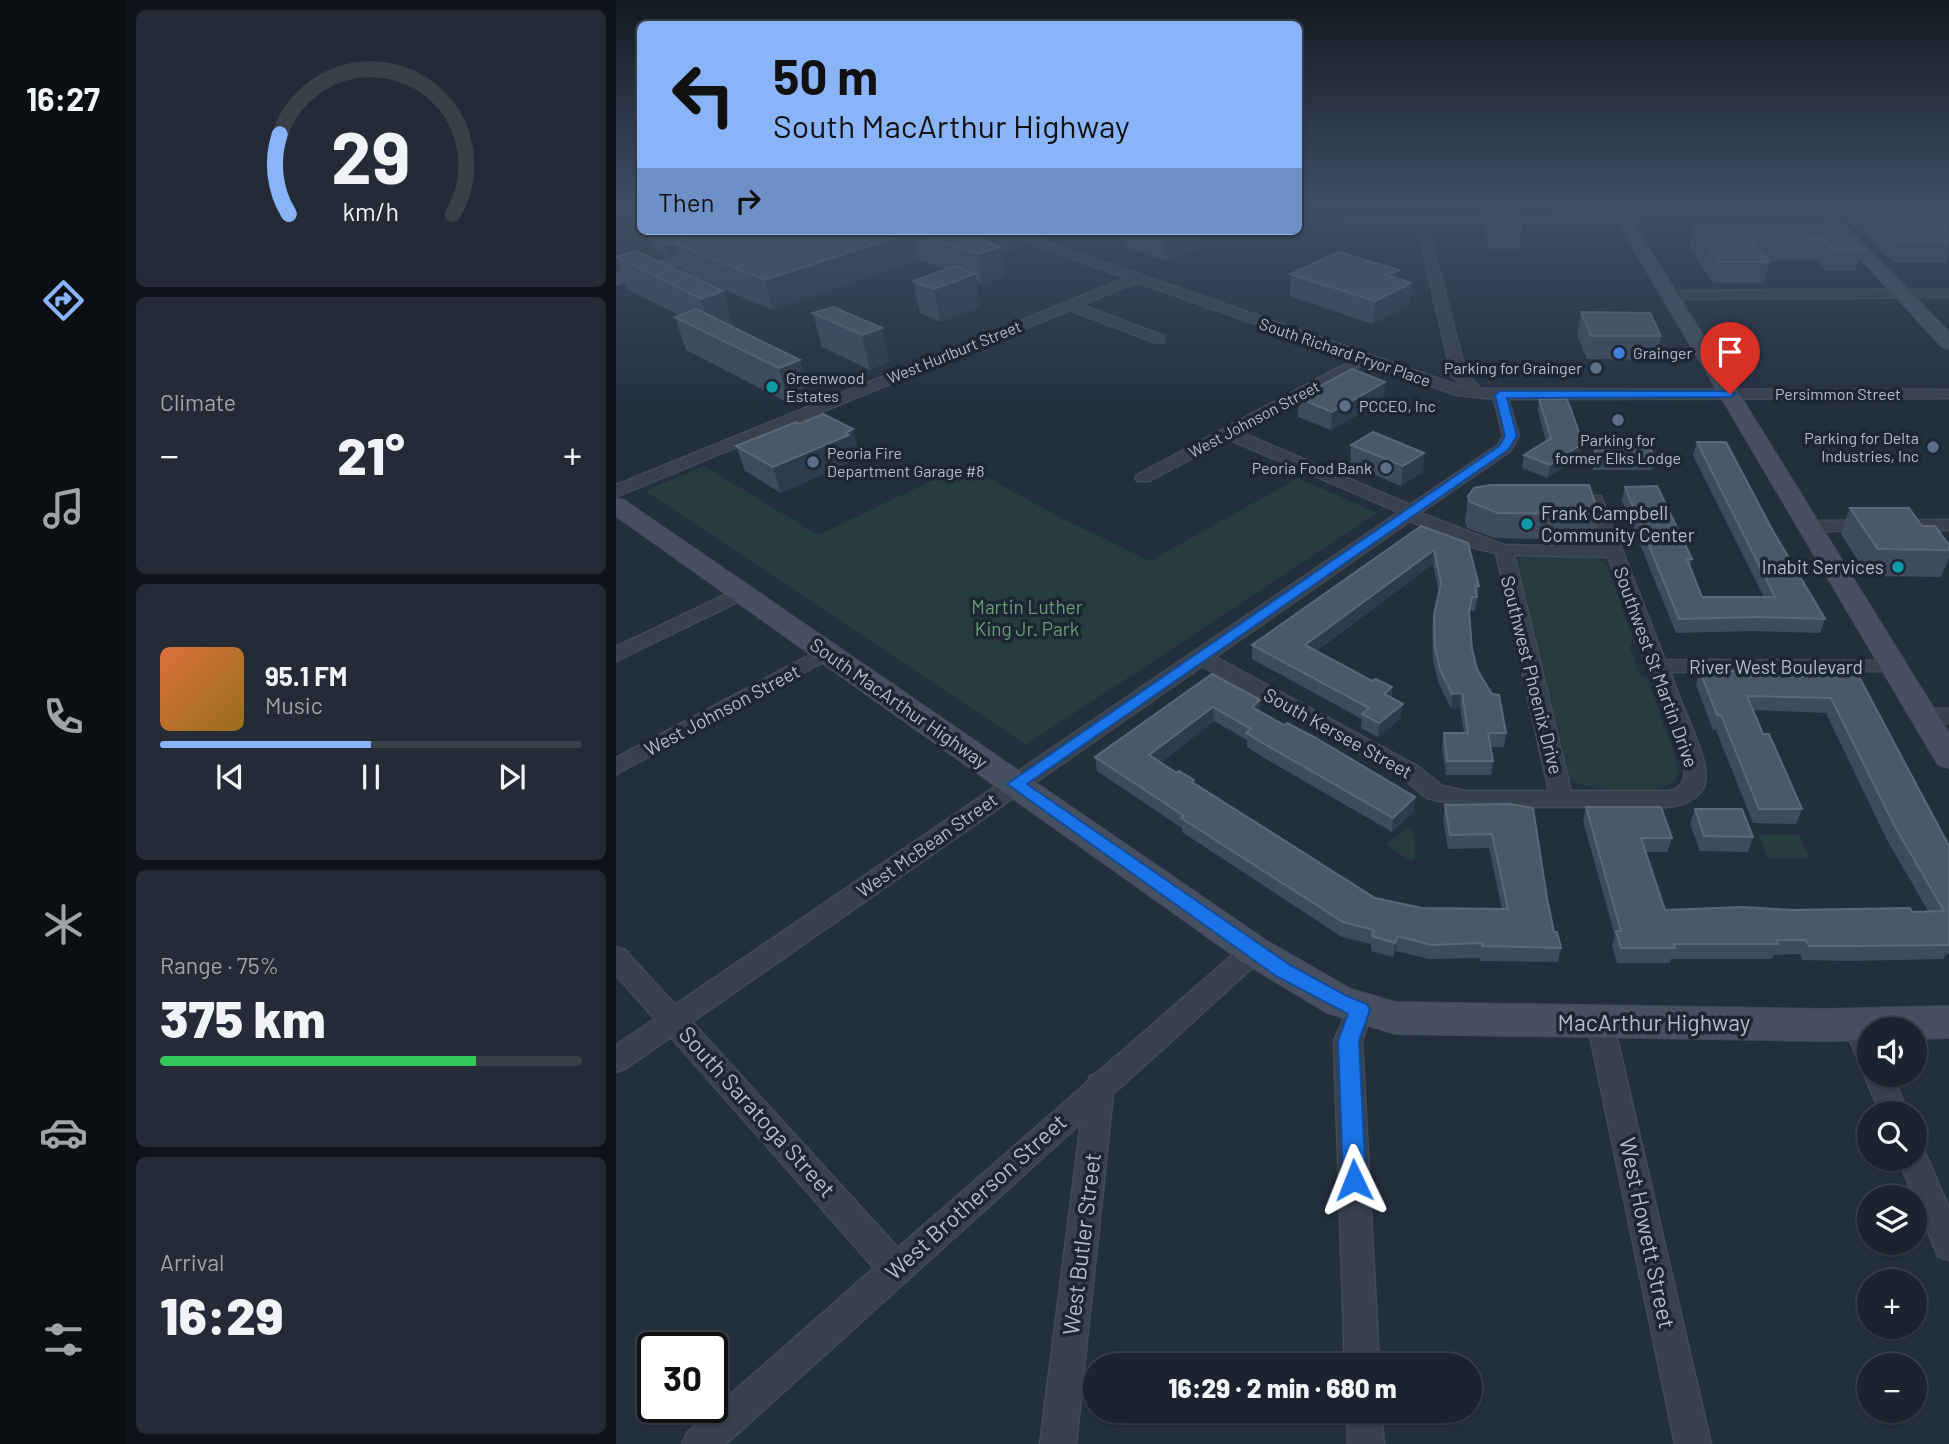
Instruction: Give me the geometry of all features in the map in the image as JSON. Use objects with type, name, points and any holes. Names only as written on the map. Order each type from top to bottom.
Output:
[{"type":"main road","points":[[616,281],[641,273]]},
{"type":"main road","points":[[1655,273],[1949,758]]},
{"type":"main road","points":[[1882,273],[1949,343]]},
{"type":"main road","name":"South MacArthur Highway","points":[[616,505],[1254,951],[1307,985],[1360,1010]]},
{"type":"main road","name":"MacArthur Highway","points":[[1360,1010],[1411,1020],[1600,1021],[1857,1039]]},
{"type":"main road","name":"MacArthur Highway","points":[[1927,1026],[1949,1022]]},
{"type":"street","name":"South Richard Pryor Place","points":[[1123,273],[1454,390],[1476,393]]},
{"type":"street","points":[[1434,273],[1459,376],[1470,384],[1476,393]]},
{"type":"street","name":"West Hurlburt Street","points":[[616,491],[1136,278]]},
{"type":"street","points":[[1668,295],[1949,293]]},
{"type":"street","points":[[1069,305],[1158,339]]},
{"type":"street","name":"West Johnson Street","points":[[1143,478],[1365,359]]},
{"type":"street","name":"Persimmon Street","points":[[1476,393],[1949,394]]},
{"type":"street","name":"West McBean Street","points":[[616,1060],[1504,448],[1511,436],[1500,395]]},
{"type":"street","points":[[1228,433],[1478,543],[1503,550],[1614,552]]},
{"type":"street","name":"Southwest St Martin Drive","points":[[1595,499],[1696,768],[1695,786],[1688,794]]},
{"type":"street","points":[[1809,526],[1949,525]]},
{"type":"street","name":"Southwest Phoenix Drive","points":[[1503,550],[1562,799]]},
{"type":"street","points":[[616,655],[741,593]]},
{"type":"street","name":"West Johnson Street","points":[[616,767],[827,652]]},
{"type":"street","name":"South Kersee Street","points":[[1199,656],[1409,771],[1436,792],[1466,799],[1669,799],[1688,794]]},
{"type":"street","name":"River West Boulevard","points":[[1655,660],[1890,660]]},
{"type":"street","points":[[1923,716],[1949,716]]},
{"type":"street","name":"West Brotherson Street","points":[[700,1444],[1100,1085],[1254,951]]},
{"type":"street","name":"South Saratoga Street","points":[[616,957],[896,1269]]},
{"type":"street","points":[[1360,1010],[1348,1041],[1361,1353]]},
{"type":"street","name":"West Howett Street","points":[[1600,1021],[1693,1444]]},
{"type":"street","name":"West Butler Street","points":[[1058,1444],[1100,1085]]},
{"type":"street","points":[[1918,1171],[1949,1245]]},
{"type":"street","points":[[1365,1423],[1366,1444]]},
{"type":"green space","name":"Martin Luther King Jr. Park","points":[[965,465],[1063,519],[1150,561],[1298,478],[1377,513],[1026,745],[645,491],[704,466],[818,535]]},
{"type":"green space","points":[[1527,555],[1591,556],[1608,567],[1633,639],[1629,645],[1638,672],[1648,680],[1676,759],[1678,776],[1672,783],[1651,789],[1592,787],[1573,781],[1567,775],[1561,763],[1565,756],[1551,700],[1544,695],[1526,622],[1531,618],[1514,561]]},
{"type":"green space","points":[[1408,827],[1413,831],[1416,856],[1411,861],[1386,845]]},
{"type":"green space","points":[[1759,835],[1799,835],[1809,858],[1768,858]]},
{"type":"building","points":[[649,273],[685,273],[723,291],[701,299]]},
{"type":"building","points":[[749,273],[785,273],[765,280]]},
{"type":"building","points":[[934,273],[975,274],[934,289],[913,281]]},
{"type":"building","points":[[1390,273],[1386,275],[1411,283],[1375,301],[1290,274]]},
{"type":"building","points":[[833,307],[882,328],[862,335],[813,313]]},
{"type":"building","points":[[696,309],[800,360],[779,368],[675,317]]},
{"type":"building","points":[[1581,312],[1650,313],[1661,336],[1591,336]]},
{"type":"building","points":[[1352,369],[1385,382],[1332,412],[1298,398]]},
{"type":"building","points":[[1539,399],[1567,399],[1583,443],[1550,465],[1524,455],[1551,438]]},
{"type":"building","points":[[823,414],[853,429],[845,433],[849,435],[773,467],[736,446],[796,422],[799,424]]},
{"type":"building","points":[[1373,432],[1424,453],[1403,466],[1351,445]]},
{"type":"building","points":[[1697,442],[1726,442],[1773,531],[1825,619],[1679,619],[1625,487],[1657,486],[1692,559],[1687,559],[1702,597],[1775,597]]},
{"type":"building","points":[[1648,443],[1654,457],[1596,457],[1595,444]]},
{"type":"building","points":[[1490,485],[1589,485],[1599,514],[1498,513],[1470,502],[1468,496],[1474,488]]},
{"type":"building","points":[[1850,508],[1909,508],[1922,526],[1935,526],[1949,545],[1949,550],[1878,549]]},
{"type":"building","points":[[1421,526],[1468,543],[1479,586],[1475,586],[1477,597],[1472,597],[1469,612],[1472,649],[1477,669],[1492,694],[1499,695],[1506,733],[1488,733],[1493,761],[1447,761],[1444,733],[1468,733],[1462,693],[1452,694],[1440,670],[1435,647],[1434,615],[1441,583],[1434,550],[1305,645],[1372,681],[1376,679],[1392,687],[1384,694],[1403,704],[1379,723],[1362,714],[1369,708],[1252,645]]},
{"type":"building","points":[[1700,671],[1736,671],[1737,675],[1857,673],[1949,846],[1949,945],[1809,946],[1806,940],[1777,940],[1778,944],[1674,944],[1675,948],[1621,948],[1616,931],[1621,931],[1586,807],[1661,807],[1672,838],[1641,838],[1665,910],[1743,907],[1792,910],[1910,908],[1912,912],[1944,911],[1894,825],[1831,698],[1747,696],[1763,734],[1769,734],[1802,809],[1759,809]]},
{"type":"building","points":[[1212,674],[1260,700],[1252,707],[1284,725],[1287,723],[1316,738],[1415,797],[1393,818],[1246,733],[1251,729],[1213,707],[1149,755],[1177,773],[1179,771],[1194,780],[1192,782],[1375,898],[1422,908],[1508,909],[1492,834],[1450,835],[1445,805],[1511,804],[1533,808],[1547,898],[1554,932],[1557,932],[1561,948],[1482,946],[1482,943],[1431,945],[1398,936],[1395,943],[1372,936],[1374,930],[1343,922],[1181,818],[1184,816],[1095,757]]},
{"type":"building","points":[[1695,809],[1742,809],[1753,837],[1704,836]]},
{"type":"place","name":"Grainger","points":[[1619,353]]},
{"type":"place","name":"Parking for Grainger","points":[[1596,368]]},
{"type":"place","name":"Greenwood Estates","points":[[772,387]]},
{"type":"place","name":"PCCEO, Inc","points":[[1345,406]]},
{"type":"place","name":"Parking for former Elks Lodge","points":[[1618,420]]},
{"type":"place","name":"Parking for Delta Industries, Inc","points":[[1933,447]]},
{"type":"place","name":"Peoria Fire Department Garage #8","points":[[813,462]]},
{"type":"place","name":"Peoria Food Bank","points":[[1386,468]]},
{"type":"place","name":"Frank Campbell Community Center","points":[[1527,524]]},
{"type":"place","name":"Inabit Services","points":[[1898,567]]},
{"type":"route","points":[[1354,1180],[1348,1041],[1360,1010],[1307,985],[1283,970],[1015,784],[1504,448],[1511,436],[1500,395],[1730,394]]}]
